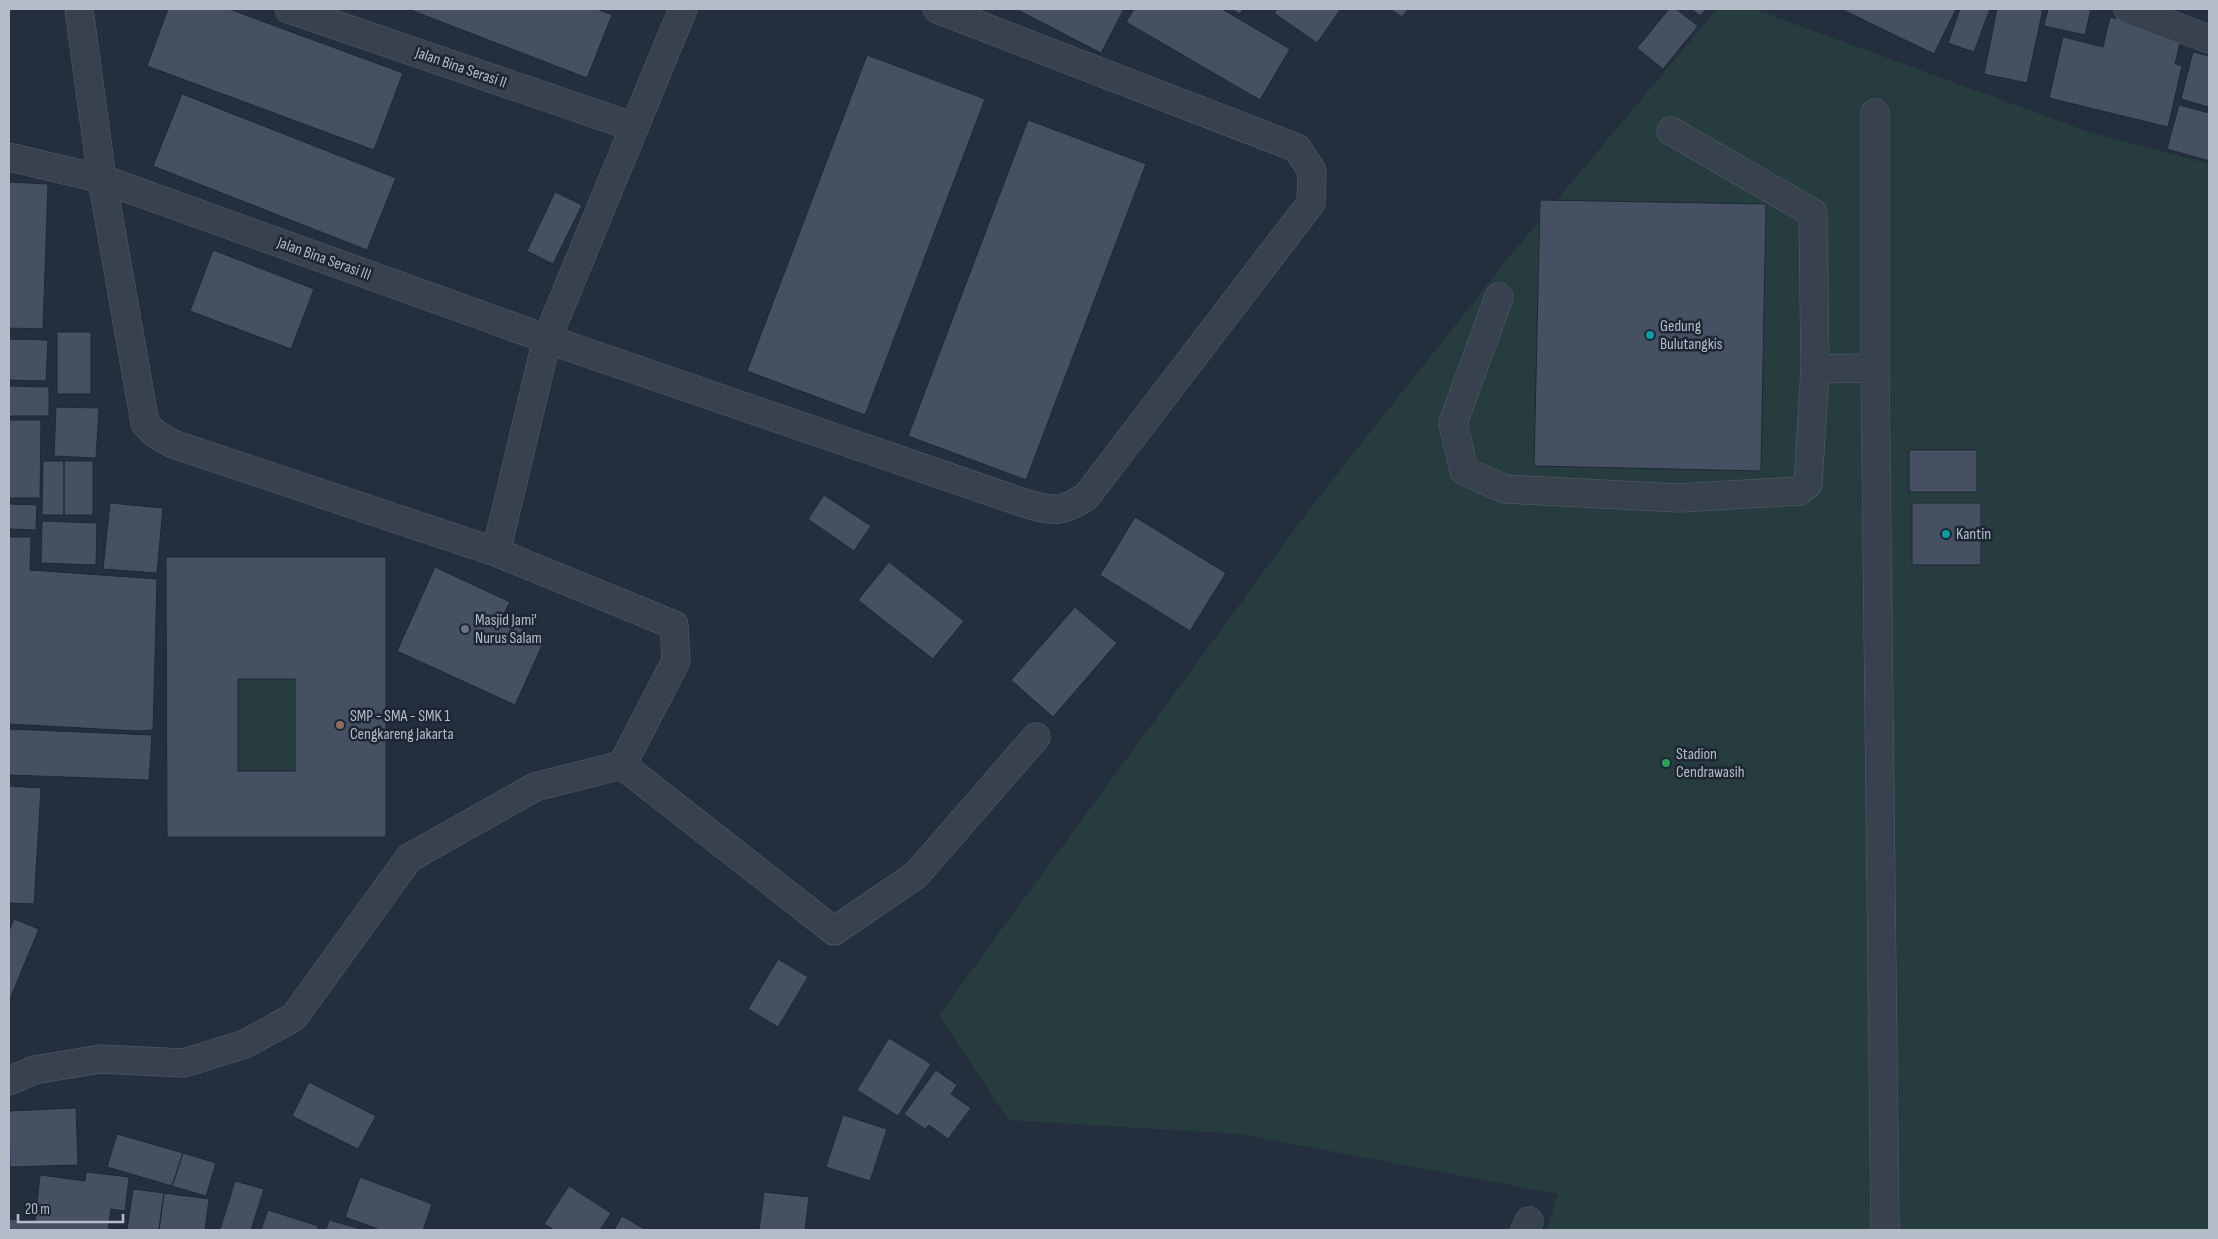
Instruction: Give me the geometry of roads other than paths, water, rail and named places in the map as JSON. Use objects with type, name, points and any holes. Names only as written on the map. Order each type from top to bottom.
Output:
[{"type":"street","points":[[9,1081],[34,1070],[100,1059],[184,1063],[245,1044],[294,1017],[409,858],[535,787],[622,765],[676,661],[674,626],[496,552],[173,444],[154,433],[145,423],[102,180],[79,9]]},
{"type":"street","name":"Jalan Bina Serasi II","points":[[289,9],[634,127]]},
{"type":"street","points":[[496,552],[547,339],[683,9]]},
{"type":"street","name":"Jalan Bina Serasi III","points":[[9,157],[102,180],[547,339],[1024,503],[1048,509],[1066,509],[1086,496],[1310,203],[1312,171],[1297,148],[937,9]]},
{"type":"street","points":[[2128,9],[2209,39]]},
{"type":"street","points":[[1875,113],[1875,368],[1885,1230]]},
{"type":"street","points":[[1499,297],[1453,423],[1464,471],[1505,489],[1679,498],[1799,491],[1808,484],[1815,369],[1813,212],[1671,131]]},
{"type":"street","points":[[1815,369],[1875,368]]},
{"type":"street","points":[[622,765],[834,931],[916,875],[1036,737]]},
{"type":"place","name":"Gedung Bulutangkis","points":[[1650,335]]},
{"type":"place","name":"Kantin","points":[[1946,534]]},
{"type":"place","name":"Masjid Jami' Nurus Salam","points":[[465,629]]},
{"type":"place","name":"SMP - SMA - SMK 1 Cengkareng Jakarta","points":[[340,725]]},
{"type":"place","name":"Stadion Cendrawasih","points":[[1666,763]]}]
